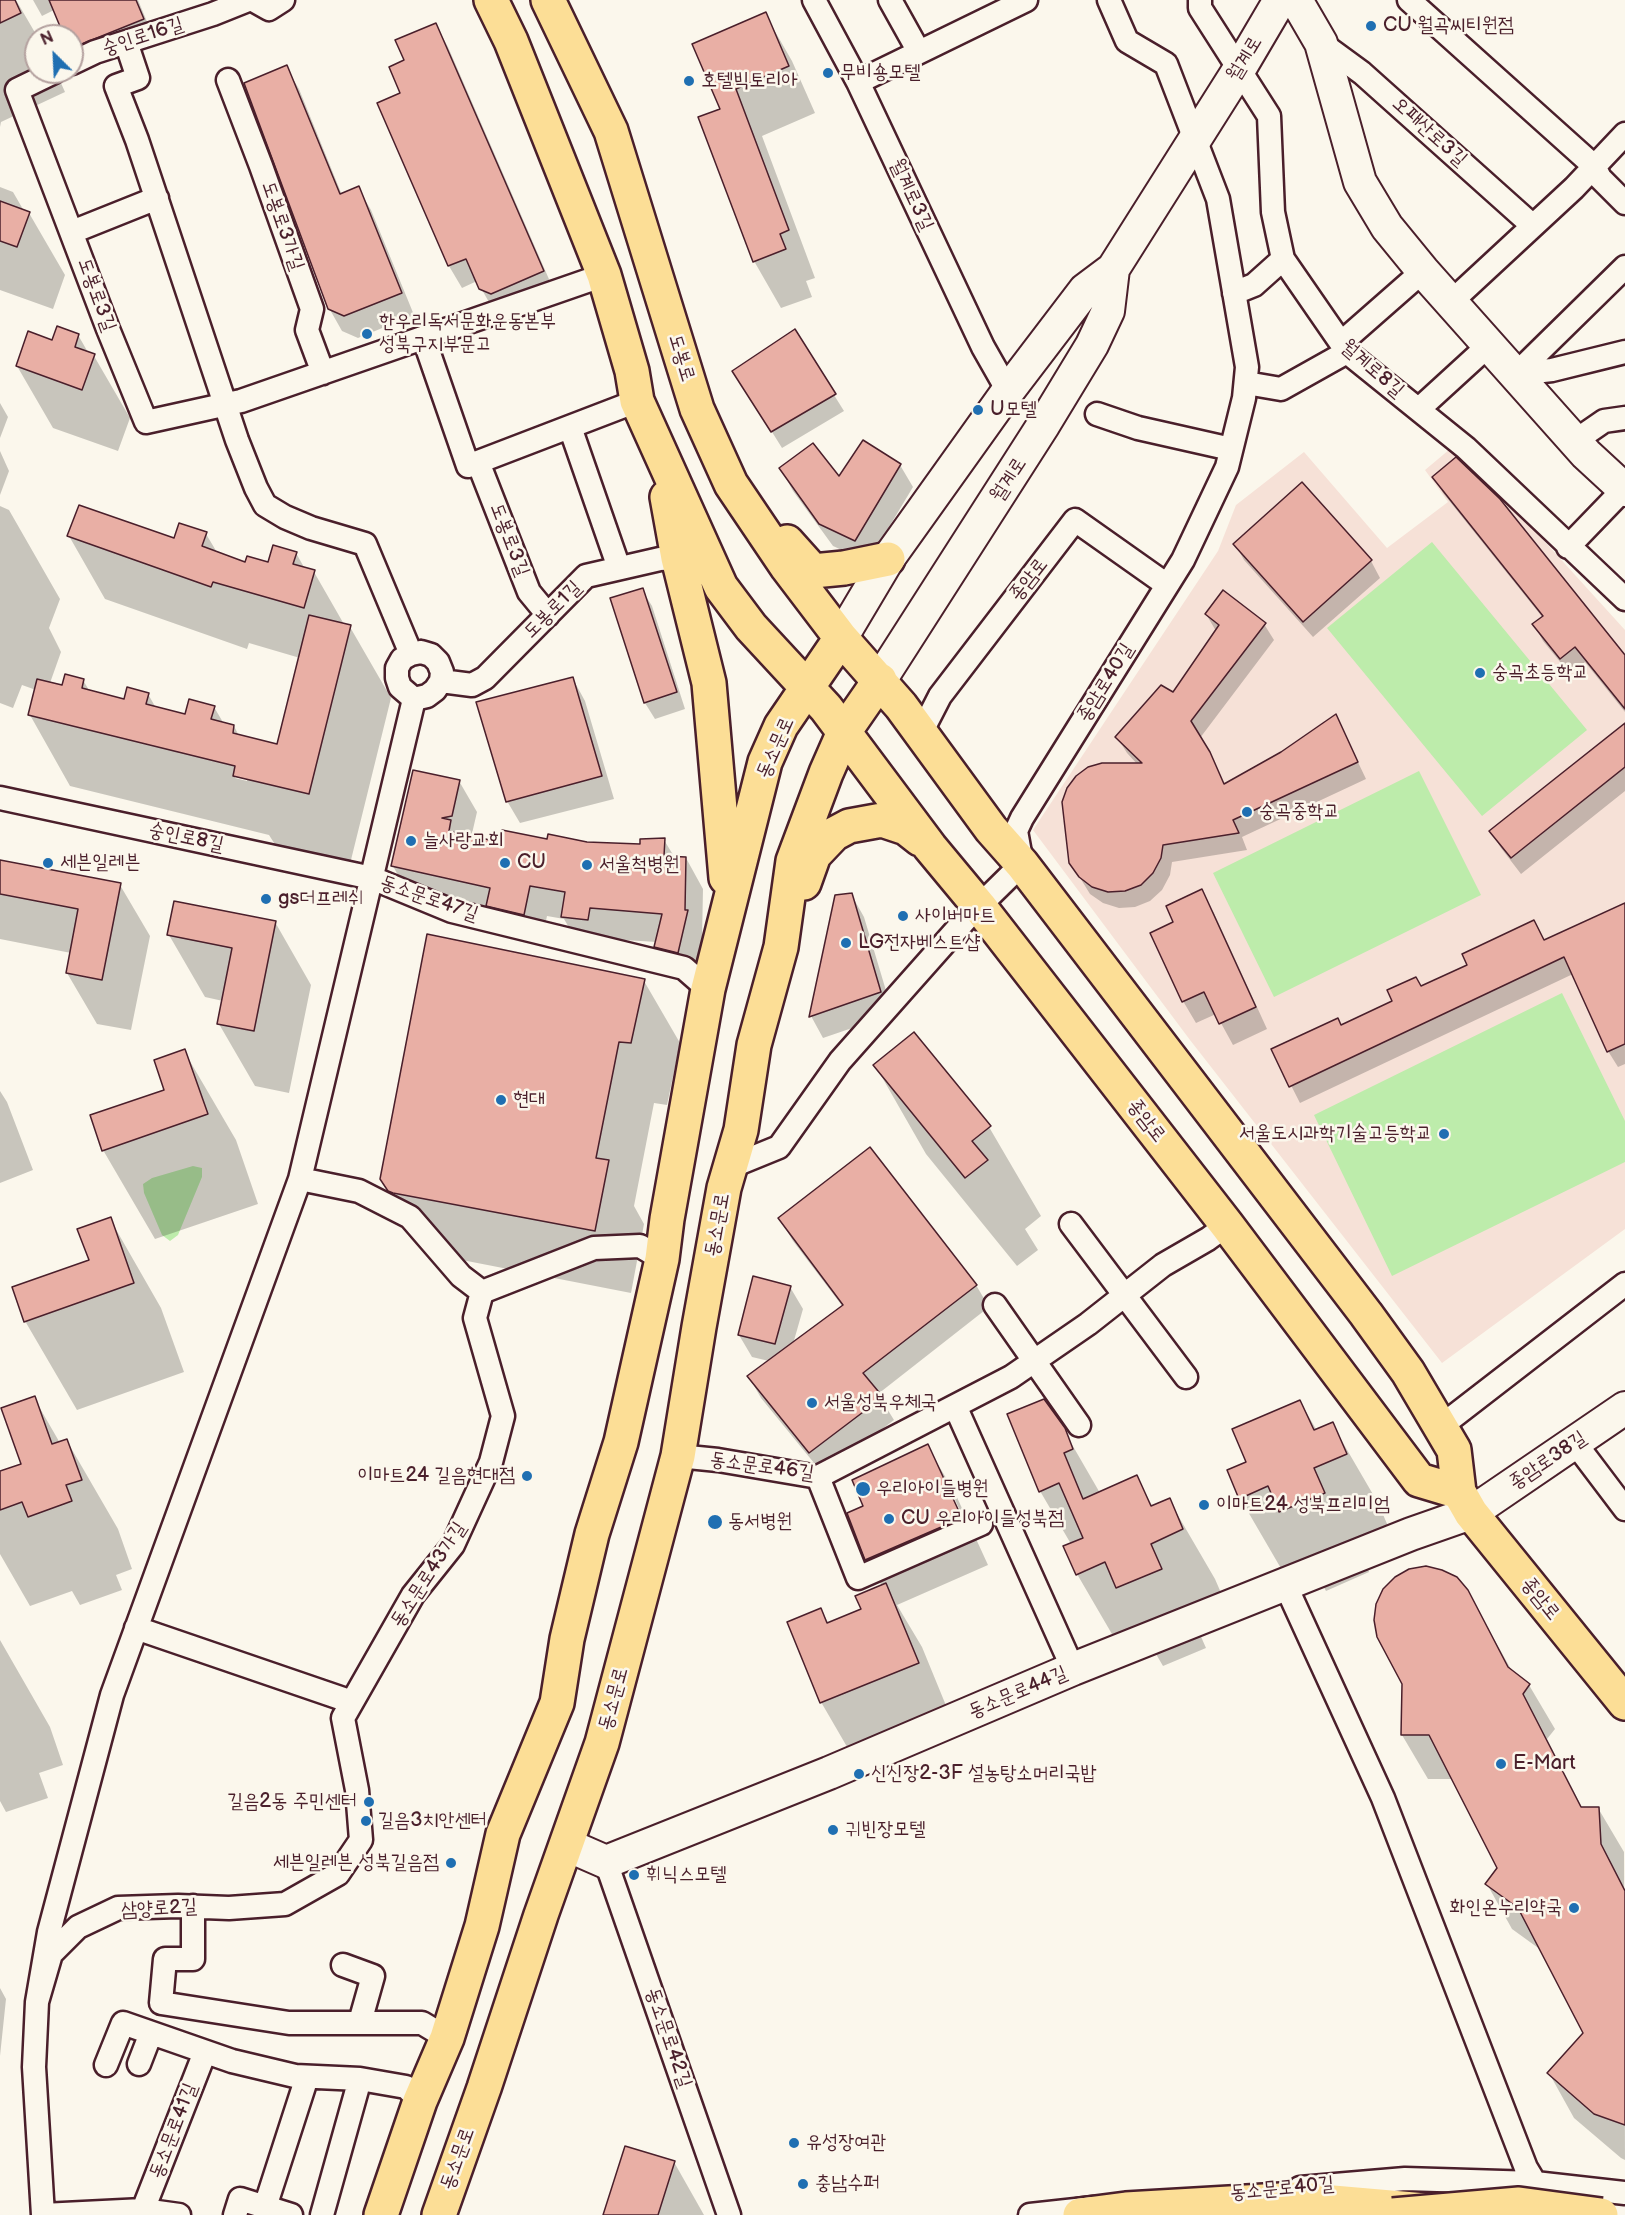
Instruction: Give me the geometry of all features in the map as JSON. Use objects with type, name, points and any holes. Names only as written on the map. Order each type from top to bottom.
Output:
[{"type":"main road","points":[[491,0],[511,41],[604,275],[632,371],[637,401],[721,586],[752,627],[826,708],[844,732]]},
{"type":"main road","name":"도봉로","points":[[554,2],[610,131],[697,410],[731,484],[786,567],[841,638],[880,680]]},
{"type":"main road","points":[[697,410],[756,501],[797,555],[813,571],[844,568],[888,559]]},
{"type":"main road","points":[[656,446],[678,558],[709,683],[726,861],[728,911]]},
{"type":"main road","name":"동소문로","points":[[381,2215],[420,2101],[447,2038],[482,1926],[503,1834],[557,1703],[567,1639],[592,1534],[621,1442],[662,1259],[708,989],[765,762],[781,726],[841,638]]},
{"type":"main road","points":[[880,680],[991,829],[1022,864],[1408,1372],[1454,1450],[1465,1503]]},
{"type":"main road","name":"동소문로","points":[[438,2215],[602,1743],[678,1456],[699,1327],[730,1167],[741,1130],[754,1046],[781,947],[793,861],[826,772],[844,732],[880,680]]},
{"type":"main road","name":"종암로","points":[[844,732],[930,847],[979,906],[1227,1225],[1419,1480],[1465,1503],[1625,1703]]},
{"type":"main road","points":[[781,947],[814,855],[834,834],[849,826],[882,820],[906,828],[930,847]]},
{"type":"main road","points":[[1080,2215],[1126,2209],[1298,2199],[1478,2215]]},
{"type":"main road","points":[[1502,2215],[1534,2199]]},
{"type":"main road","points":[[1393,2215],[1519,2204],[1601,2215]]},
{"type":"street","name":"숭인로16길","points":[[84,57],[248,0]]},
{"type":"street","points":[[253,0],[269,9],[283,0]]},
{"type":"street","name":"월계로3길","points":[[814,0],[858,82],[983,347],[1008,391]]},
{"type":"street","points":[[890,0],[919,52]]},
{"type":"street","points":[[858,82],[919,52],[993,7],[1026,0]]},
{"type":"street","name":"종암로40길","points":[[1022,864],[1016,831],[1022,818],[1183,560],[1222,477],[1246,383],[1247,367],[1218,199],[1193,140],[1166,64],[1127,41],[1109,0]]},
{"type":"street","name":"월계로8길","points":[[1200,0],[1200,8],[1269,116],[1274,212],[1283,259],[1344,348],[1466,448],[1625,599]]},
{"type":"street","name":"월계로","points":[[841,638],[888,559],[1008,391],[1085,290],[1113,270],[1280,0]]},
{"type":"street","name":"오패산로3길","points":[[1296,0],[1321,43],[1360,182],[1387,227],[1423,271],[1575,441],[1625,489],[1568,547]]},
{"type":"street","points":[[1409,0],[1594,166],[1600,178],[1625,203]]},
{"type":"street","points":[[126,42],[138,78],[116,86],[157,198],[237,440],[256,488],[265,505],[285,517],[311,528],[365,544],[411,654]]},
{"type":"street","name":"오패산로3길","points":[[1321,43],[1362,73],[1533,226]]},
{"type":"street","name":"도봉로3가길","points":[[228,80],[312,309],[307,330],[323,373]]},
{"type":"street","name":"도봉로3길","points":[[29,84],[17,90],[146,422],[226,405],[424,339],[604,275]]},
{"type":"street","points":[[1451,302],[1533,226],[1625,134]]},
{"type":"street","points":[[72,232],[157,198]]},
{"type":"street","points":[[1234,293],[1254,285],[1283,259]]},
{"type":"street","points":[[1516,375],[1625,267]]},
{"type":"street","name":"월계로","points":[[880,680],[1092,345],[1108,311],[1113,270]]},
{"type":"street","points":[[1246,383],[1281,389],[1344,348],[1423,271]]},
{"type":"street","name":"도봉로3길","points":[[424,339],[468,466],[478,462],[529,592],[548,615]]},
{"type":"street","points":[[1419,409],[1489,345]]},
{"type":"street","points":[[1516,375],[1552,370],[1625,352]]},
{"type":"street","points":[[478,462],[637,401]]},
{"type":"street","points":[[1097,414],[1138,428],[1231,449]]},
{"type":"street","points":[[1575,441],[1604,421],[1625,418]]},
{"type":"street","points":[[570,427],[619,568]]},
{"type":"street","name":"종암로","points":[[921,733],[940,696],[1075,520],[1167,585]]},
{"type":"street","name":"도봉로1길","points":[[441,681],[472,685],[486,678],[586,576],[660,559],[678,558]]},
{"type":"street","points":[[421,652],[431,655],[438,662],[442,672],[441,681],[427,696],[414,699],[400,687],[397,668],[402,659],[421,652]]},
{"type":"street","points":[[372,878],[414,699]]},
{"type":"street","name":"숭인로8길","points":[[0,798],[372,878]]},
{"type":"street","points":[[979,906],[1022,864]]},
{"type":"street","name":"동소문로47길","points":[[37,2002],[49,1932],[112,1695],[300,1179],[372,878],[452,911],[684,968],[708,989]]},
{"type":"street","name":"동소문로","points":[[730,1167],[779,1147],[840,1061],[979,906]]},
{"type":"street","points":[[300,1179],[359,1191],[410,1217],[461,1276],[482,1292],[594,1248],[640,1246],[662,1259]]},
{"type":"street","points":[[1071,1224],[1186,1377]]},
{"type":"street","name":"동소문로46길","points":[[678,1456],[718,1460],[818,1477],[956,1408],[1011,1377],[1088,1324],[1163,1265],[1208,1239],[1227,1225]]},
{"type":"street","name":"동소문로43가길","points":[[348,1710],[413,1595],[453,1545],[491,1462],[503,1416],[475,1318],[482,1292]]},
{"type":"street","points":[[1440,1427],[1621,1294]]},
{"type":"street","points":[[995,1305],[1079,1425]]},
{"type":"street","points":[[956,1408],[1073,1669]]},
{"type":"street","name":"종암로38길","points":[[1465,1503],[1623,1415]]},
{"type":"street","points":[[1575,1443],[1625,1509]]},
{"type":"street","points":[[818,1477],[860,1582],[981,1524]]},
{"type":"street","name":"동소문로44길","points":[[606,1862],[829,1773],[1073,1669],[1285,1584],[1465,1503]]},
{"type":"street","points":[[1285,1584],[1383,1798],[1526,2168],[1534,2199],[1546,2215]]},
{"type":"street","points":[[136,1628],[348,1710]]},
{"type":"street","name":"삼양로2길","points":[[180,2215],[143,2210],[43,2215],[34,2067],[37,2002],[51,1954],[78,1927],[118,1908],[193,1906],[229,1908],[285,1904],[338,1874],[361,1840],[348,1710]]},
{"type":"street","points":[[567,1845],[606,1862]]},
{"type":"street","name":"동소문로42길","points":[[606,1862],[729,2215]]},
{"type":"street","points":[[193,1906],[192,1959],[165,1959],[161,2003],[288,2023],[422,2023],[447,2038]]},
{"type":"street","points":[[343,1965],[373,1976],[360,2022]]},
{"type":"street","points":[[106,2065],[123,2023],[205,2052],[284,2074],[360,2079],[406,2087],[420,2101]]},
{"type":"street","points":[[139,2064],[151,2033]]},
{"type":"street","name":"동소문로41길","points":[[143,2210],[205,2052]]},
{"type":"street","points":[[265,2207],[307,2077]]},
{"type":"street","points":[[322,2215],[360,2079]]},
{"type":"street","name":"동소문로40길","points":[[1030,2215],[1230,2193],[1405,2179],[1534,2199],[1625,2193]]},
{"type":"street","points":[[235,2215],[240,2199],[291,2215]]},
{"type":"shaded area","points":[[1456,444],[1625,630],[1625,1229],[1442,1363],[1190,1040],[1033,830],[1218,551],[1236,505],[1304,452],[1387,548],[1448,502],[1425,470]]},
{"type":"green space","points":[[1432,542],[1587,730],[1482,816],[1327,628]]},
{"type":"green space","points":[[1419,771],[1481,895],[1274,997],[1213,873]]},
{"type":"green space","points":[[1562,993],[1625,1121],[1625,1162],[1392,1276],[1314,1115]]},
{"type":"green space","points":[[193,1166],[202,1168],[202,1177],[178,1235],[170,1241],[162,1235],[144,1193],[143,1184],[152,1178]]},
{"type":"building","points":[[0,0],[15,0],[21,13],[0,23]]},
{"type":"building","points":[[49,0],[136,0],[144,19],[84,43],[84,24],[59,24]]},
{"type":"building","points":[[766,12],[789,66],[736,89],[789,230],[780,234],[786,249],[753,262],[698,117],[720,109],[692,44]]},
{"type":"building","points":[[436,23],[544,271],[491,294],[479,289],[466,259],[448,266],[377,103],[400,93],[389,67],[404,60],[395,40]]},
{"type":"building","points":[[287,65],[340,194],[359,186],[402,293],[344,316],[328,309],[244,83]]},
{"type":"building","points":[[0,201],[30,212],[17,247],[0,241]]},
{"type":"building","points":[[57,326],[79,334],[75,347],[95,354],[82,390],[16,366],[28,331],[52,340]]},
{"type":"building","points":[[795,329],[836,394],[771,432],[732,371]]},
{"type":"building","points":[[863,440],[901,464],[855,541],[819,524],[779,468],[813,443],[839,476]]},
{"type":"building","points":[[1456,457],[1500,499],[1625,655],[1625,709],[1575,647],[1560,659],[1532,624],[1543,616],[1432,477]]},
{"type":"building","points":[[1302,482],[1372,560],[1303,622],[1233,544]]},
{"type":"building","points":[[79,505],[174,538],[179,523],[207,532],[202,546],[245,562],[247,556],[268,562],[273,545],[297,552],[293,564],[315,570],[304,608],[213,582],[211,587],[67,536]]},
{"type":"building","points":[[643,588],[677,692],[644,703],[610,598]]},
{"type":"building","points":[[1223,590],[1266,623],[1191,721],[1210,752],[1224,784],[1281,752],[1336,714],[1358,762],[1233,820],[1239,833],[1163,845],[1161,858],[1153,873],[1141,885],[1125,891],[1108,892],[1092,887],[1079,877],[1069,863],[1062,802],[1067,788],[1076,776],[1088,767],[1102,763],[1142,763],[1115,737],[1161,685],[1173,692],[1219,625],[1205,614]]},
{"type":"building","points":[[309,615],[351,625],[309,794],[233,776],[235,766],[28,715],[37,679],[62,685],[65,674],[84,679],[82,688],[124,699],[127,687],[149,693],[146,704],[185,714],[189,699],[215,706],[211,719],[234,725],[233,733],[277,744]]},
{"type":"building","points":[[573,677],[602,776],[506,802],[476,702]]},
{"type":"building","points":[[1625,723],[1625,767],[1511,858],[1489,831]]},
{"type":"building","points":[[413,770],[460,780],[452,816],[442,818],[451,820],[449,831],[499,842],[502,830],[547,839],[548,834],[587,842],[640,844],[640,839],[665,838],[664,856],[686,857],[685,910],[688,910],[678,953],[654,947],[662,914],[590,908],[588,920],[561,917],[565,892],[530,886],[524,915],[486,906],[490,888],[391,866]]},
{"type":"building","points":[[0,860],[121,883],[102,980],[66,973],[78,909],[0,894]]},
{"type":"building","points":[[1202,889],[1256,1007],[1219,1024],[1204,992],[1182,1002],[1150,933],[1173,922],[1166,906]]},
{"type":"building","name":"LG전자베스트샵","points":[[852,893],[881,992],[809,1017],[835,895]]},
{"type":"building","points":[[174,901],[276,921],[254,1031],[217,1024],[232,948],[167,935]]},
{"type":"building","points":[[1625,903],[1625,1044],[1607,1052],[1564,957],[1289,1087],[1271,1049],[1338,1018],[1341,1025],[1392,1001],[1387,990],[1416,977],[1421,986],[1467,965],[1462,954],[1534,920],[1544,940]]},
{"type":"building","name":"현대","points":[[427,934],[645,979],[631,1043],[619,1042],[596,1158],[609,1160],[595,1231],[393,1193],[388,1191],[380,1179]]},
{"type":"building","points":[[914,1032],[991,1126],[972,1141],[988,1160],[965,1178],[873,1065]]},
{"type":"building","points":[[185,1049],[208,1114],[102,1151],[90,1115],[164,1090],[154,1060]]},
{"type":"building","points":[[870,1147],[977,1285],[863,1373],[883,1397],[809,1453],[747,1376],[843,1305],[778,1218]]},
{"type":"building","points":[[111,1217],[134,1283],[24,1322],[12,1287],[89,1260],[77,1229]]},
{"type":"building","points":[[753,1276],[791,1286],[775,1344],[738,1335]]},
{"type":"building","points":[[35,1396],[52,1444],[67,1439],[82,1480],[66,1485],[72,1501],[28,1517],[22,1502],[0,1510],[0,1471],[21,1464],[1,1408]]},
{"type":"building","points":[[1044,1399],[1065,1428],[1073,1449],[1064,1453],[1083,1499],[1137,1475],[1151,1506],[1170,1498],[1183,1529],[1151,1544],[1162,1569],[1116,1588],[1105,1562],[1076,1575],[1063,1546],[1083,1538],[1059,1483],[1039,1492],[1007,1414]]},
{"type":"building","points":[[1300,1400],[1314,1430],[1333,1422],[1347,1454],[1314,1468],[1325,1493],[1279,1512],[1268,1486],[1239,1499],[1227,1470],[1246,1462],[1232,1429]]},
{"type":"building","points":[[928,1444],[962,1518],[865,1560],[847,1513],[863,1506],[852,1480]]},
{"type":"building","name":"E-Mart","points":[[1426,1566],[1457,1577],[1468,1590],[1508,1667],[1530,1684],[1523,1694],[1581,1807],[1599,1807],[1601,1844],[1625,1891],[1625,2125],[1594,2114],[1547,2073],[1583,2033],[1518,1908],[1485,1884],[1497,1868],[1429,1735],[1401,1735],[1402,1684],[1377,1637],[1374,1620],[1376,1604],[1383,1589],[1395,1577],[1409,1569]]},
{"type":"building","points":[[886,1583],[919,1663],[820,1703],[787,1622],[821,1608],[827,1623],[861,1609],[855,1596]]},
{"type":"building","points":[[625,2146],[675,2161],[658,2215],[603,2215]]},
{"type":"place","name":"CU 월곡씨티원점","points":[[1371,26]]},
{"type":"place","name":"무비숑모텔","points":[[828,73]]},
{"type":"place","name":"호텔빅토리아","points":[[689,81]]},
{"type":"place","name":"한우리독서문화운동본부 성북구지부문고","points":[[367,334]]},
{"type":"place","name":"U모텔","points":[[978,410]]},
{"type":"place","name":"숭곡초등학교","points":[[1480,673]]},
{"type":"place","name":"숭곡중학교","points":[[1247,812]]},
{"type":"place","name":"늘사랑교회","points":[[411,841]]},
{"type":"place","name":"세븐일레븐","points":[[48,863]]},
{"type":"place","name":"CU","points":[[505,863]]},
{"type":"place","name":"서울척병원","points":[[587,865]]},
{"type":"place","name":"gs더프레쉬","points":[[266,899]]},
{"type":"place","name":"사이버마트","points":[[903,916]]},
{"type":"place","name":"LG전자베스트샵","points":[[846,943]]},
{"type":"place","name":"현대","points":[[501,1100]]},
{"type":"place","name":"서울도시과학기술고등학교","points":[[1444,1134]]},
{"type":"place","name":"서울성북우체국","points":[[812,1403]]},
{"type":"place","name":"이마트24 길음현대점","points":[[527,1476]]},
{"type":"place","name":"우리아이들병원","points":[[863,1489]]},
{"type":"place","name":"이마트24 성북프리미엄","points":[[1204,1505]]},
{"type":"place","name":"CU 우리아이들성북점","points":[[889,1519]]},
{"type":"place","name":"동서병원","points":[[715,1522]]},
{"type":"place","name":"E-Mart","points":[[1501,1764]]},
{"type":"place","name":"신신장2-3F 설농탕소머리국밥","points":[[859,1774]]},
{"type":"place","name":"길음2동 주민센터","points":[[369,1802]]},
{"type":"place","name":"길음3치안센터","points":[[366,1821]]},
{"type":"place","name":"귀빈장모텔","points":[[833,1830]]},
{"type":"place","name":"세븐일레븐 성북길음점","points":[[451,1863]]},
{"type":"place","name":"휘닉스모텔","points":[[634,1875]]},
{"type":"place","name":"화인온누리약국","points":[[1574,1908]]},
{"type":"place","name":"유성장여관","points":[[794,2143]]},
{"type":"place","name":"충남수퍼","points":[[803,2184]]}]
